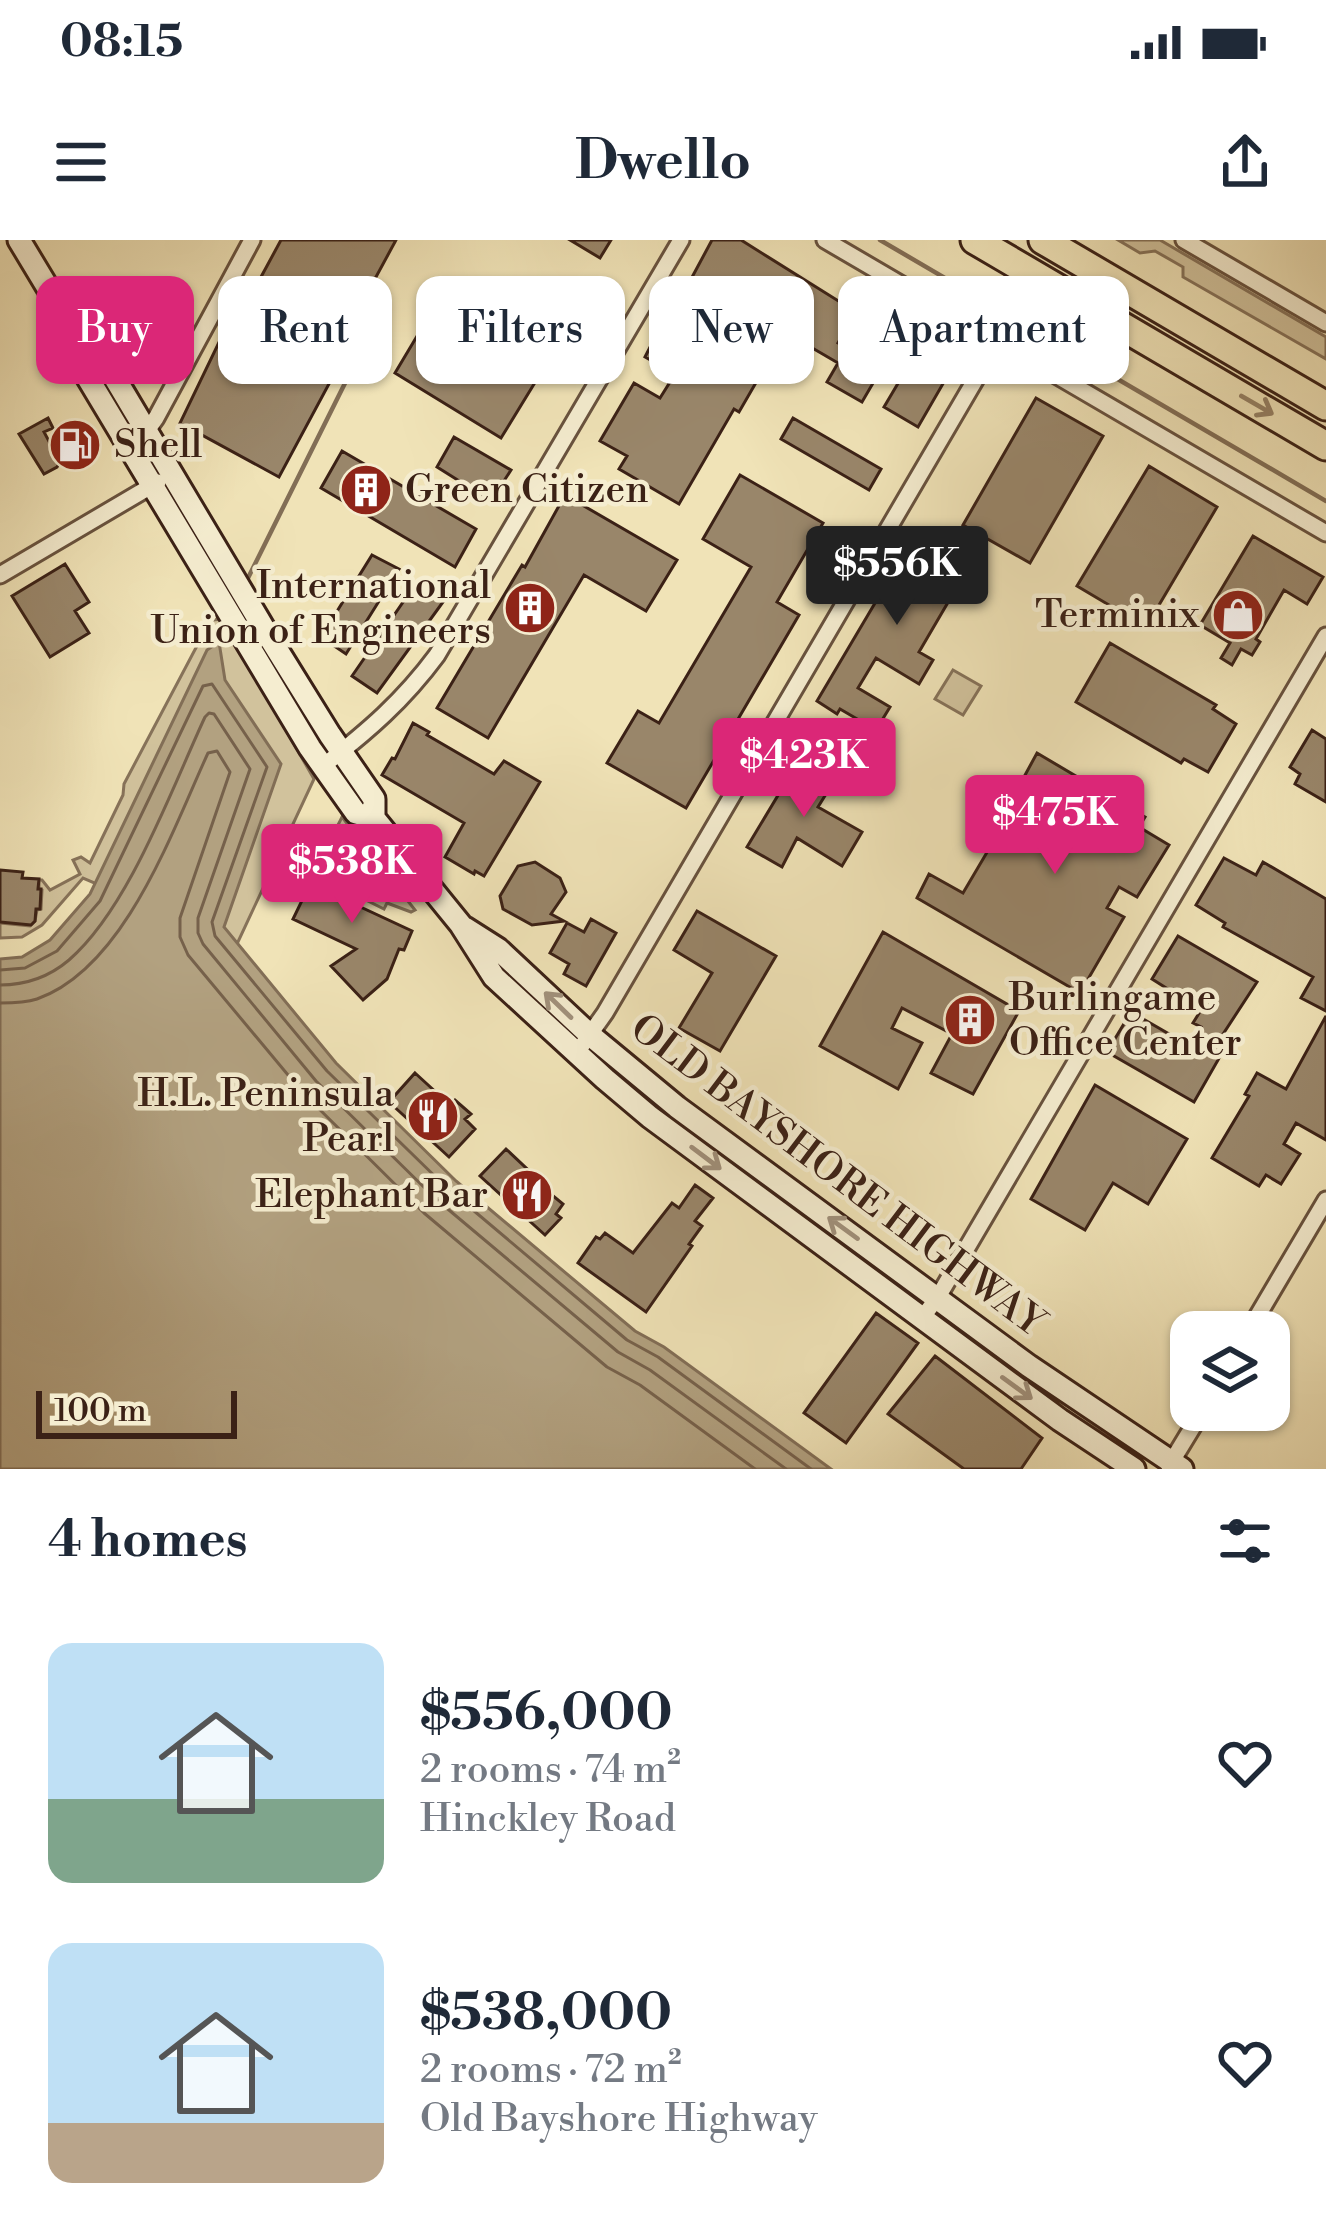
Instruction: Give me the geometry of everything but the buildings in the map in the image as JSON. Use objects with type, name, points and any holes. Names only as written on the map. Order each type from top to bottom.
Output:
[{"type":"highway","points":[[975,240],[1326,446]]},
{"type":"highway","points":[[1043,240],[1326,406]]},
{"type":"main road","name":"OLD BAYSHORE HIGHWAY","points":[[19,240],[41,276]]},
{"type":"main road","name":"OLD BAYSHORE HIGHWAY","points":[[91,384],[248,649],[332,759]]},
{"type":"main road","name":"OLD BAYSHORE HIGHWAY","points":[[118,384],[332,759],[356,813],[374,818],[461,925],[494,977],[1174,1467]]},
{"type":"main road","name":"OLD BAYSHORE HIGHWAY","points":[[583,1045],[650,1117],[1060,1420],[1134,1469]]},
{"type":"street","points":[[130,450],[147,432],[252,240]]},
{"type":"street","points":[[332,759],[387,715],[437,655],[682,240]]},
{"type":"street","points":[[825,240],[887,276]]},
{"type":"street","points":[[1184,240],[1326,323]]},
{"type":"street","points":[[583,1045],[973,384]]},
{"type":"street","points":[[1071,384],[1326,533]]},
{"type":"street","points":[[0,575],[172,474]]},
{"type":"street","points":[[922,1318],[1326,637]]},
{"type":"street","points":[[1260,1311],[1326,1200]]},
{"type":"street","points":[[1174,1467],[1192,1431]]},
{"type":"shaded area","points":[[1118,240],[1160,240],[1326,337],[1326,359],[1183,277],[1183,267],[1155,251],[1140,253]]},
{"type":"shaded area","points":[[222,619],[314,779],[237,944],[83,878],[42,925],[22,937],[0,938],[0,923],[30,926],[35,921],[41,909],[39,880],[50,890],[80,874],[73,860],[81,857],[90,863],[124,784],[208,625]]},
{"type":"shaded area","points":[[953,670],[981,686],[963,715],[935,699]]},
{"type":"shaded area","points":[[342,817],[415,910],[387,903],[384,909],[360,897],[368,877],[362,859],[329,843]]},
{"type":"water","points":[[219,642],[225,680],[281,764],[224,927],[336,1063],[456,1181],[635,1331],[664,1347],[831,1469],[0,1469],[0,959],[22,957],[50,940],[90,894],[207,650]]},
{"type":"waterway","points":[[880,240],[1326,501]]},
{"type":"waterway","points":[[248,578],[345,384]]},
{"type":"place","name":"Shell","points":[[75,445]]},
{"type":"place","name":"Green Citizen","points":[[366,490]]},
{"type":"place","name":"International Union of Engineers","points":[[530,608]]},
{"type":"place","name":"Terminix","points":[[1238,615]]},
{"type":"place","name":"Burlingame Office Center","points":[[970,1020]]},
{"type":"place","name":"H.L. Peninsula Pearl","points":[[433,1116]]},
{"type":"place","name":"Elephant Bar","points":[[527,1195]]}]
